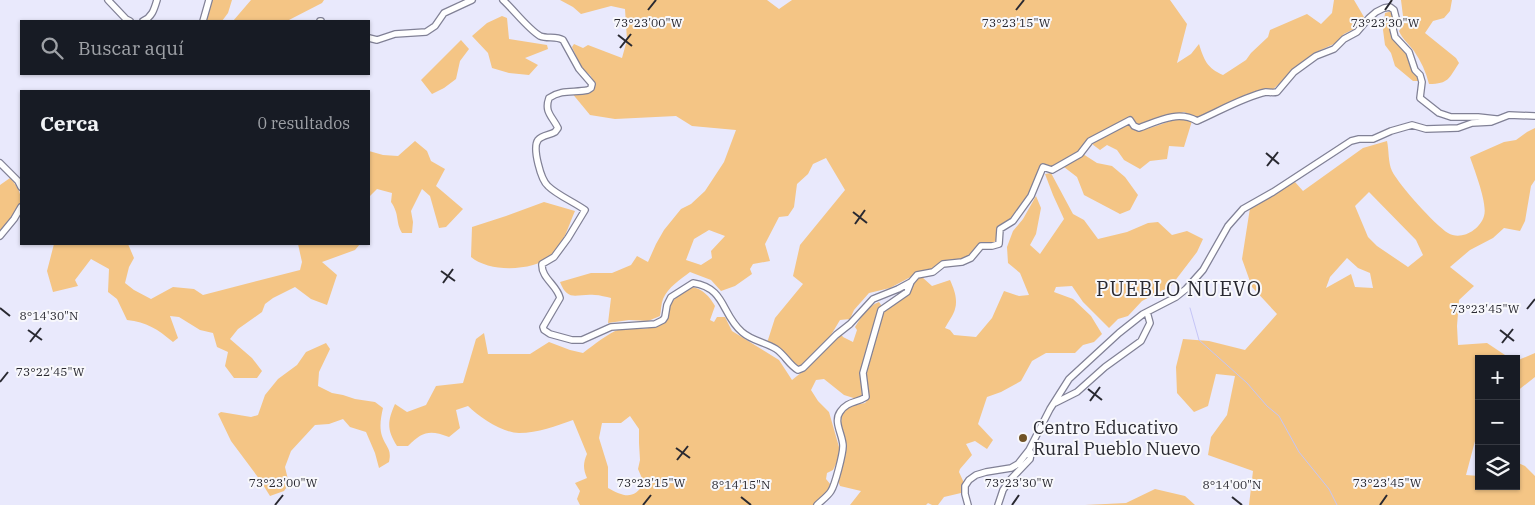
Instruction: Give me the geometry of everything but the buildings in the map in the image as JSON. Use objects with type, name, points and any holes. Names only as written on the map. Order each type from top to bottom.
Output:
[{"type":"street","points":[[108,0],[128,20]]},
{"type":"street","points":[[146,20],[152,14],[156,0]]},
{"type":"street","points":[[203,20],[209,0]]},
{"type":"street","points":[[370,38],[377,40],[395,34],[426,32],[434,26],[444,12],[472,0]]},
{"type":"street","points":[[503,0],[541,36],[560,38],[565,41],[575,63],[592,84],[588,90],[558,92],[549,98],[547,107],[550,116],[558,128],[555,132],[542,136],[536,144],[541,174],[547,186],[585,210],[559,250],[541,266],[545,275],[559,293],[560,298],[543,327],[548,333],[572,340],[582,340],[608,328],[655,324],[665,317],[667,305],[671,297],[692,283],[702,284],[714,292],[720,299],[735,324],[743,333],[754,340],[775,348],[792,366],[800,370],[873,300],[898,289],[917,275],[933,272],[943,264],[962,262],[971,258],[980,246],[999,244],[1000,229],[1013,220],[1031,196],[1043,168],[1052,170],[1080,154],[1090,141],[1130,120],[1134,126],[1139,128],[1179,115],[1189,116],[1197,121],[1242,100],[1267,92],[1277,92],[1294,72],[1316,56],[1334,49],[1344,39],[1357,32],[1368,18],[1384,8],[1390,7],[1394,10],[1396,18],[1393,29],[1395,37],[1409,52],[1415,70],[1420,75],[1422,82],[1420,98],[1439,113],[1451,117],[1496,119]]},
{"type":"street","points":[[968,505],[965,486],[969,480],[976,475],[1017,465],[1029,450],[1068,379],[1119,333],[1147,312],[1176,297],[1186,289],[1203,270],[1228,226],[1243,209],[1273,192],[1351,141],[1373,139],[1412,125],[1426,129],[1458,128],[1472,123],[1491,122],[1509,115],[1535,116]]},
{"type":"street","points":[[0,163],[20,185]]},
{"type":"street","points":[[0,236],[20,209]]},
{"type":"street","points":[[817,505],[831,491],[840,462],[843,446],[838,421],[840,412],[850,403],[866,397],[863,373],[882,310],[909,289],[910,282]]},
{"type":"street","points":[[1053,404],[1076,392],[1105,367],[1141,341],[1150,323],[1147,312]]},
{"type":"street","points":[[998,505],[1003,490],[1030,459],[1029,450]]},
{"type":"shaded area","points":[[212,0],[232,0],[228,13],[223,20],[207,20]]},
{"type":"shaded area","points":[[251,0],[324,0],[322,3],[289,20],[234,20]]},
{"type":"shaded area","points":[[560,0],[767,0],[779,9],[792,0],[1170,0],[1187,24],[1177,63],[1191,54],[1199,44],[1207,63],[1223,75],[1246,60],[1268,37],[1270,30],[1307,14],[1321,24],[1332,13],[1334,0],[1354,0],[1364,17],[1354,29],[1344,34],[1336,43],[1314,53],[1272,90],[1261,90],[1245,95],[1197,118],[1184,112],[1139,126],[1120,122],[1079,152],[1052,168],[1041,165],[1033,183],[1030,196],[1011,219],[997,231],[996,240],[992,245],[982,242],[971,253],[971,256],[962,261],[945,261],[929,271],[918,273],[890,288],[869,293],[854,310],[850,319],[840,320],[828,340],[806,364],[800,367],[767,343],[775,318],[803,284],[793,276],[800,245],[845,190],[826,158],[813,164],[808,174],[797,184],[794,207],[788,216],[779,217],[765,244],[770,261],[753,264],[750,269],[752,274],[735,286],[721,291],[711,280],[690,272],[665,295],[662,301],[660,316],[648,321],[629,320],[608,323],[611,298],[597,295],[574,296],[566,293],[563,289],[560,282],[591,273],[612,273],[631,265],[637,256],[648,262],[664,230],[681,209],[691,204],[705,191],[724,162],[736,130],[692,126],[676,116],[615,119],[590,115],[571,92],[591,92],[594,88],[594,82],[590,75],[582,69],[572,47],[574,44],[583,48],[588,45],[622,58],[627,40],[625,9],[611,6],[581,14]],"holes":[[[709,230],[725,236],[711,251],[712,258],[701,265],[686,260],[694,239]]]},
{"type":"shaded area","points":[[1401,0],[1452,0],[1450,11],[1444,18],[1433,21],[1425,33],[1456,58],[1459,63],[1445,81],[1429,84],[1419,59],[1399,31],[1404,24]]},
{"type":"shaded area","points":[[1392,11],[1393,19],[1390,30],[1395,41],[1406,53],[1419,81],[1413,81],[1395,66],[1391,53],[1385,45],[1383,30],[1385,13]]},
{"type":"shaded area","points":[[502,16],[507,18],[509,39],[547,45],[548,49],[525,58],[538,65],[529,75],[509,73],[492,68],[488,53],[472,36],[487,23]]},
{"type":"shaded area","points":[[461,40],[469,49],[460,61],[456,79],[432,94],[421,80]]},
{"type":"shaded area","points":[[1181,118],[1192,121],[1184,147],[1169,146],[1167,159],[1150,161],[1140,169],[1124,160],[1117,150],[1107,145],[1100,150],[1092,144],[1128,123],[1135,129],[1141,129]]},
{"type":"shaded area","points":[[1535,128],[1535,180],[1531,186],[1525,221],[1520,231],[1504,228],[1493,238],[1470,250],[1450,267],[1474,286],[1459,300],[1458,345],[1487,343],[1505,355],[1475,355],[1475,441],[1466,475],[1475,476],[1475,490],[1520,490],[1520,464],[1535,476],[1535,505],[1249,505],[1253,471],[1208,455],[1211,437],[1227,415],[1235,376],[1216,374],[1208,406],[1194,412],[1177,393],[1176,367],[1183,339],[1209,341],[1245,350],[1277,314],[1252,287],[1242,259],[1250,208],[1295,182],[1303,191],[1363,148],[1387,141],[1392,171],[1409,195],[1442,229],[1453,235],[1464,235],[1479,226],[1485,211],[1480,186],[1470,157],[1504,142],[1516,140]],"holes":[[[1369,192],[1416,240],[1423,255],[1408,267],[1377,246],[1368,237],[1355,206]],[[1347,258],[1358,268],[1370,273],[1373,288],[1355,287],[1351,274],[1326,288],[1330,277]]]},
{"type":"shaded area","points":[[415,141],[427,151],[431,161],[445,169],[436,186],[463,209],[446,227],[439,228],[430,196],[422,189],[411,211],[412,233],[402,233],[396,211],[391,202],[392,193],[377,189],[370,196],[370,151],[383,155],[398,156]]},
{"type":"shaded area","points":[[1083,154],[1097,163],[1112,166],[1125,177],[1138,195],[1130,210],[1120,214],[1084,195],[1077,177],[1064,167]]},
{"type":"shaded area","points":[[1051,173],[1073,214],[1084,220],[1098,239],[1127,232],[1148,223],[1158,222],[1172,235],[1187,231],[1203,239],[1197,252],[1171,286],[1142,301],[1128,316],[1118,319],[1109,328],[1083,302],[1072,286],[1056,287],[1054,292],[1073,299],[1091,316],[1102,334],[1094,342],[1083,345],[1075,353],[1046,353],[1032,361],[1021,381],[987,397],[978,424],[993,440],[987,449],[975,441],[966,444],[972,455],[959,472],[964,483],[961,493],[944,497],[938,505],[928,503],[926,505],[850,505],[861,491],[840,486],[837,478],[845,457],[841,423],[842,414],[850,406],[865,403],[869,398],[865,371],[882,314],[887,308],[908,294],[918,278],[922,277],[932,286],[950,280],[955,294],[956,305],[945,328],[954,335],[976,337],[992,318],[1004,291],[1019,296],[1029,295],[1020,273],[1008,263],[1007,247],[1013,231],[1023,219],[1036,196],[1041,208],[1036,234],[1030,245],[1040,254],[1064,219],[1045,174]]},
{"type":"shaded area","points":[[10,178],[17,187],[20,194],[20,214],[0,237],[0,185]]},
{"type":"shaded area","points":[[544,202],[575,211],[562,241],[552,256],[534,265],[512,268],[489,266],[471,257],[472,227]]},
{"type":"shaded area","points":[[54,245],[128,245],[134,258],[129,267],[125,283],[134,290],[151,299],[173,287],[194,289],[203,295],[300,270],[302,262],[298,245],[359,245],[355,250],[322,262],[337,275],[327,305],[311,299],[295,287],[265,304],[262,312],[238,329],[230,339],[252,358],[262,371],[257,378],[234,378],[225,366],[228,352],[217,347],[213,333],[200,330],[179,317],[170,316],[178,338],[173,342],[152,327],[140,322],[127,320],[117,299],[108,292],[109,269],[91,259],[75,280],[78,286],[53,292],[47,271]]},
{"type":"shaded area","points":[[692,287],[706,294],[715,306],[710,320],[714,322],[717,317],[725,317],[732,331],[779,360],[792,380],[807,368],[836,337],[841,334],[853,342],[857,330],[855,327],[871,306],[879,302],[883,308],[877,314],[861,375],[862,397],[860,400],[844,395],[824,379],[816,380],[811,390],[818,401],[829,412],[841,454],[833,470],[827,473],[826,479],[831,485],[814,505],[580,505],[577,499],[580,491],[575,483],[587,478],[584,466],[587,454],[573,420],[553,427],[519,433],[492,424],[468,406],[456,410],[460,428],[449,437],[437,433],[427,433],[418,437],[408,446],[397,446],[389,426],[395,404],[407,412],[426,405],[436,386],[463,383],[476,339],[484,333],[488,354],[530,354],[549,342],[583,353],[606,336],[620,329],[646,328],[662,323],[668,315],[670,303]],"holes":[[[630,416],[639,429],[640,460],[638,469],[644,483],[636,492],[624,495],[608,488],[608,467],[599,438],[602,423],[621,423]]]},
{"type":"shaded area","points":[[326,343],[330,349],[319,372],[318,386],[332,393],[375,402],[383,408],[381,429],[389,451],[389,462],[379,468],[366,432],[350,427],[343,419],[329,424],[315,425],[291,451],[285,467],[289,484],[284,491],[270,496],[231,441],[218,414],[221,412],[251,417],[258,415],[265,395],[278,379],[297,365],[306,352]]},
{"type":"shaded area","points":[[1535,353],[1535,377],[1520,389],[1520,359]]},
{"type":"shaded area","points":[[1155,489],[1185,496],[1195,505],[1085,505],[1126,503]]},
{"type":"waterway","points":[[1190,308],[1199,340],[1247,383],[1267,406],[1279,416],[1299,452],[1329,489],[1337,505]]},
{"type":"place","name":"Centro Educativo Rural Pueblo Nuevo","points":[[1023,438]]},
{"type":"district","name":"PUEBLO NUEVO","points":[[1179,289]]}]
